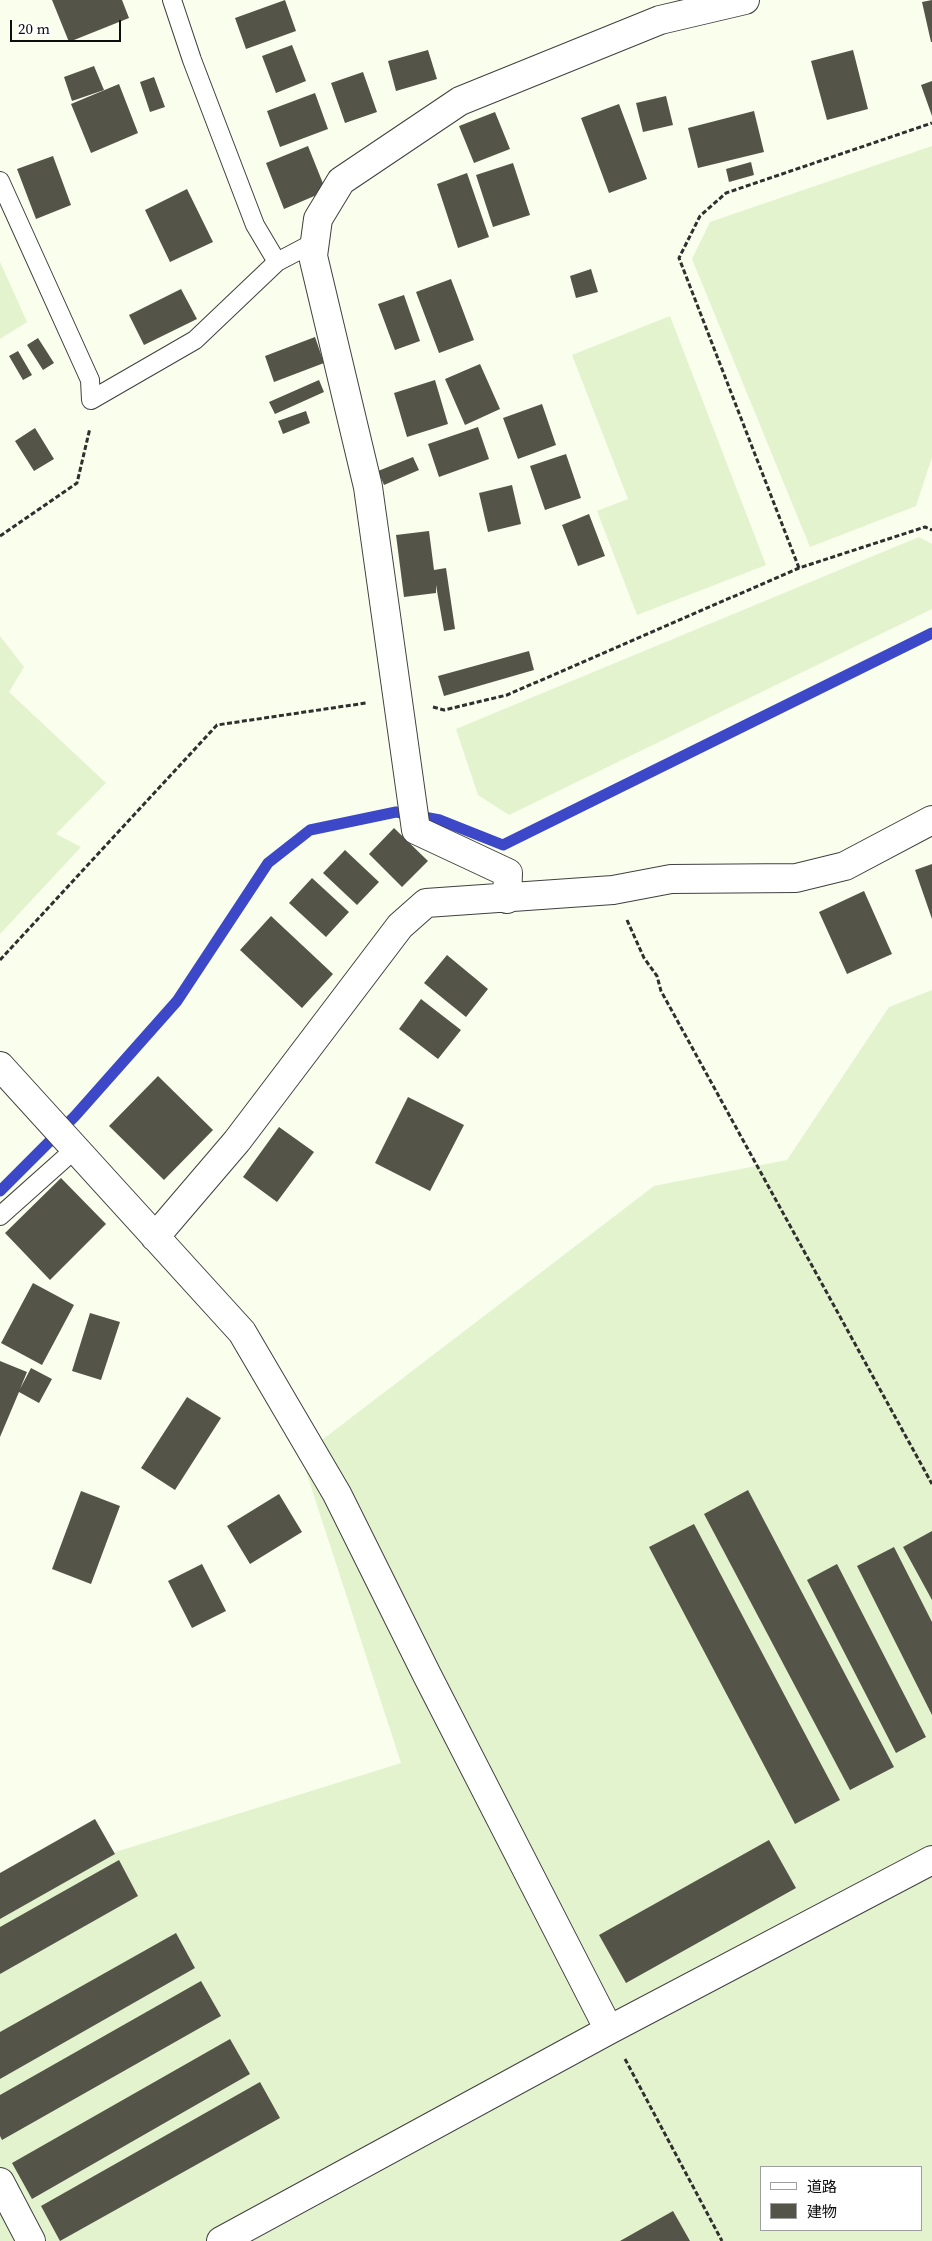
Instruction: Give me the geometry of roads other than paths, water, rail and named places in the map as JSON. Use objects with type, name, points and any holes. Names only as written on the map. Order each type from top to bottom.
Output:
[{"type":"street","points":[[507,899],[508,874],[416,830],[368,487],[313,256],[318,219],[342,181],[460,101],[658,10],[745,0]]},
{"type":"street","points":[[155,1237],[238,1141],[400,926],[426,903],[507,899],[613,890],[671,879],[796,878],[845,866],[932,820]]},
{"type":"street","points":[[0,1066],[74,1150],[242,1332],[337,1494],[431,1684],[609,2030]]},
{"type":"street","points":[[221,2241],[609,2030],[932,1860]]},
{"type":"street","points":[[0,2182],[31,2241]]},
{"type":"lane","points":[[172,0],[192,60],[255,225],[277,262]]},
{"type":"lane","points":[[0,181],[90,380],[91,400],[195,340],[277,262],[315,242]]},
{"type":"lane","points":[[0,1216],[74,1150]]},
{"type":"waterway","points":[[0,1191],[75,1116],[177,1001],[268,863],[310,830],[396,812],[440,820],[503,845],[932,633]]}]
